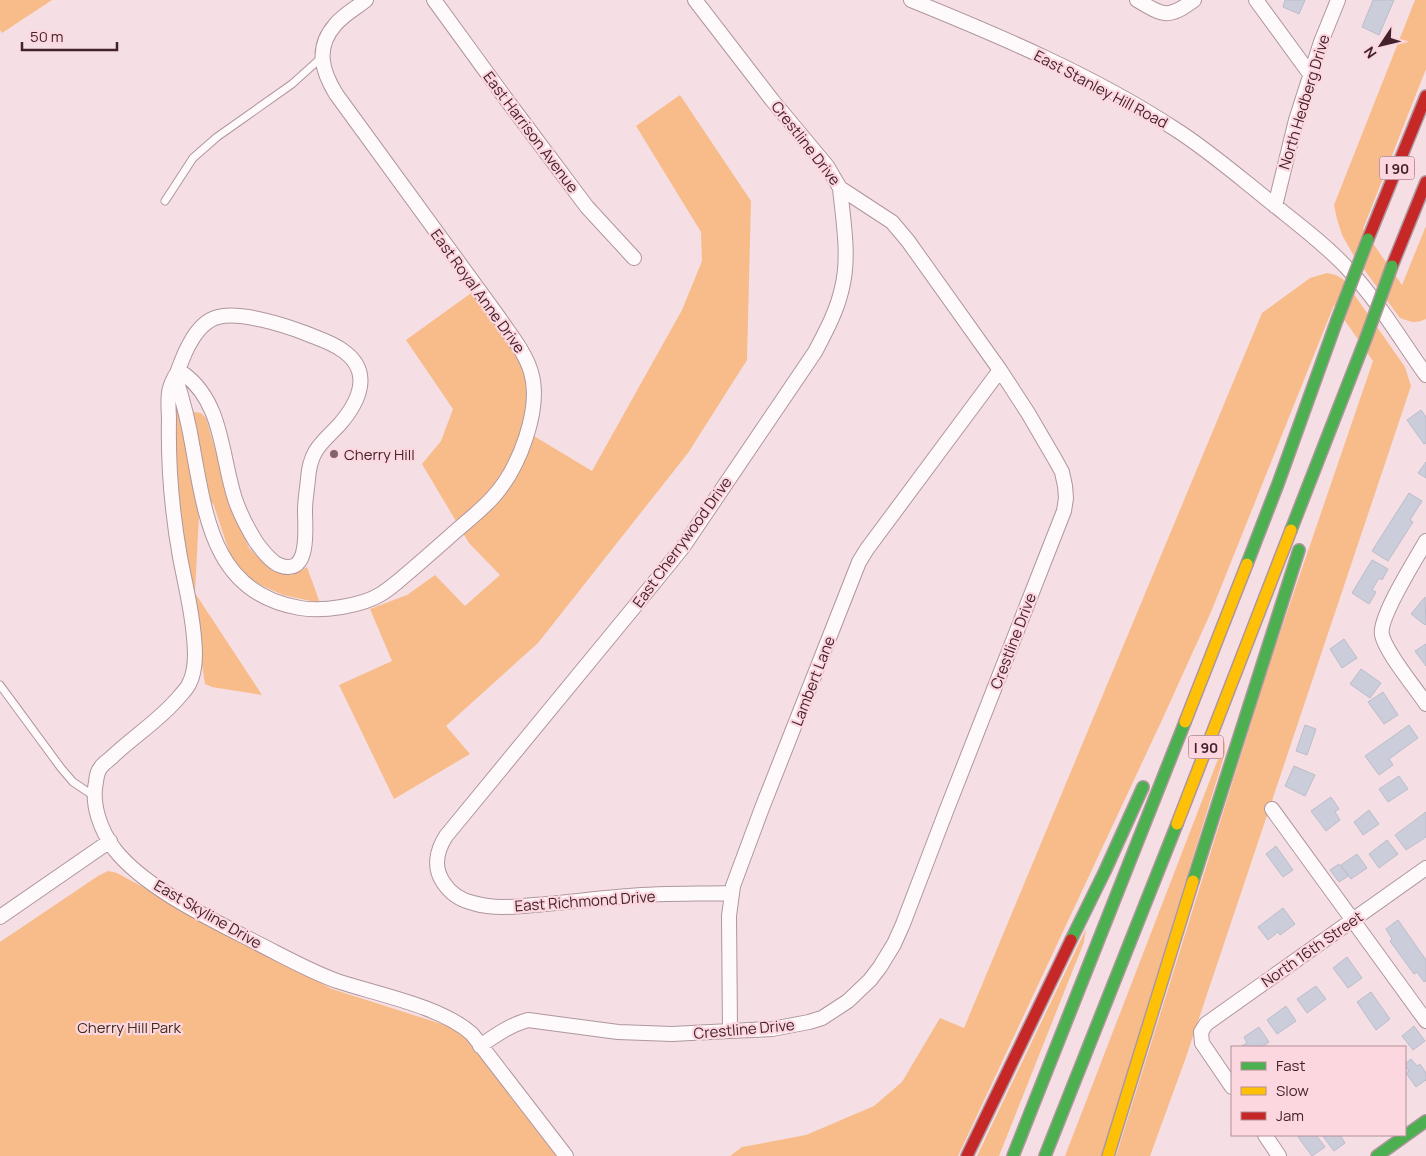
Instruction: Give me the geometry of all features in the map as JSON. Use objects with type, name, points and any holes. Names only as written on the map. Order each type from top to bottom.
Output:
[{"type":"main road","name":"I 90","points":[[1013,1156],[1221,631],[1278,484],[1368,239],[1426,96]]},
{"type":"main road","name":"I 90","points":[[1045,1156],[1173,834],[1426,182]]},
{"type":"main road","name":"I 90","points":[[1317,496],[1350,380]]},
{"type":"main road","name":"I 90","points":[[1108,1156],[1206,840],[1302,542]]},
{"type":"main road","points":[[1164,744],[1221,631]]},
{"type":"main road","points":[[967,1156],[1105,871],[1147,778]]},
{"type":"main road","points":[[1406,1135],[1426,1121]]},
{"type":"main road","points":[[1377,1156],[1405,1136]]},
{"type":"street","points":[[322,56],[328,36],[335,24],[366,0]]},
{"type":"street","name":"East Harrison Avenue","points":[[434,0],[506,100],[587,207],[634,258]]},
{"type":"street","name":"Crestline Drive","points":[[480,1046],[502,1031],[528,1020],[618,1032],[672,1034],[772,1029],[822,1018],[848,1001],[875,974],[894,944],[903,924],[944,814],[1064,511],[1066,498],[1062,472],[1028,413],[1000,370],[908,241],[892,222],[840,188],[827,166],[772,100],[695,0]]},
{"type":"street","name":"East Stanley Hill Road","points":[[911,0],[1045,57],[1131,102],[1176,129],[1201,147],[1336,257],[1358,280],[1376,303],[1426,375]]},
{"type":"street","points":[[1137,0],[1166,14],[1177,11],[1194,0]]},
{"type":"street","points":[[1256,0],[1310,74]]},
{"type":"street","name":"North Hedberg Drive","points":[[1275,206],[1296,120],[1310,74],[1338,0]]},
{"type":"street","name":"East Royal Anne Drive","points":[[175,376],[188,422],[204,508],[218,547],[232,571],[253,591],[287,606],[320,610],[344,607],[380,595],[494,496],[513,467],[525,440],[531,419],[534,389],[524,355],[500,319],[336,94],[327,78],[322,56]]},
{"type":"street","name":"East Cherrywood Drive","points":[[445,886],[438,872],[436,862],[446,836],[682,547],[815,352],[831,323],[843,286],[845,245],[840,188]]},
{"type":"street","name":"East Skyline Drive","points":[[175,376],[184,374],[189,378],[199,389],[211,409],[221,440],[235,498],[244,520],[254,539],[270,558],[279,565],[284,566],[296,564],[304,553],[308,468],[314,453],[323,440],[340,424],[354,404],[360,389],[361,370],[354,360],[333,344],[286,326],[238,316],[217,317],[204,325],[194,336],[185,351],[170,388],[168,458],[173,514],[195,641],[195,664],[189,684],[167,711],[123,746],[98,770],[94,790],[96,811],[105,834],[116,850],[144,877],[213,920],[333,980],[424,1008],[445,1016],[466,1029],[472,1034],[566,1156]]},
{"type":"street","name":"Lambert Lane","points":[[730,1031],[728,916],[731,893],[762,808],[859,562],[867,548],[1000,370]]},
{"type":"street","points":[[1426,541],[1386,613],[1382,630],[1386,647],[1426,704]]},
{"type":"street","points":[[1272,808],[1426,1020]]},
{"type":"street","points":[[0,917],[110,841]]},
{"type":"street","name":"North 16th Street","points":[[1231,1086],[1202,1043],[1201,1032],[1206,1024],[1426,868]]},
{"type":"street","name":"East Richmond Drive","points":[[445,886],[457,897],[471,903],[501,907],[554,904],[629,896],[731,893]]},
{"type":"street","points":[[1266,1136],[1279,1156]]},
{"type":"lane","points":[[165,202],[193,158],[217,137],[292,84],[322,56]]},
{"type":"lane","points":[[0,684],[61,768],[73,782],[95,796]]},
{"type":"green space","points":[[0,0],[52,0],[2,33],[0,30]]},
{"type":"green space","points":[[1415,0],[1426,0],[1426,69],[1363,229],[1402,285],[1426,226],[1426,319],[1416,322],[1400,318],[1354,256],[1342,235],[1334,205]]},
{"type":"green space","points":[[680,95],[751,201],[747,360],[688,453],[538,643],[446,726],[470,754],[394,799],[339,685],[392,661],[370,609],[407,595],[435,575],[465,606],[500,575],[469,543],[422,464],[441,441],[453,409],[406,340],[474,291],[520,354],[527,373],[530,412],[524,430],[592,471],[682,310],[702,261],[701,232],[636,126]]},
{"type":"green space","points":[[1327,273],[1336,275],[1344,280],[1405,367],[1411,386],[1185,1060],[1150,1156],[1116,1156],[1269,665],[1373,361],[1334,305],[1211,612],[958,1156],[730,1156],[742,1147],[806,1135],[874,1106],[902,1082],[940,1018],[964,1028],[1262,313],[1310,278]]},
{"type":"green space","points":[[175,409],[201,413],[206,418],[230,502],[249,548],[271,570],[292,575],[307,567],[320,603],[283,595],[252,581],[231,557],[213,503],[199,515],[195,593],[262,695],[212,687],[205,684],[171,457]]},
{"type":"green space","points":[[1225,741],[1225,753],[1101,1156],[1065,1156]]},
{"type":"green space","name":"Cherry Hill Park","points":[[108,871],[117,873],[332,989],[448,1026],[464,1037],[557,1156],[0,1156],[0,942]]},
{"type":"green space","points":[[1086,929],[1084,942],[999,1156],[977,1156]]},
{"type":"building","points":[[1285,0],[1305,0],[1299,14],[1283,7]]},
{"type":"building","points":[[1373,0],[1394,0],[1379,35],[1362,27]]},
{"type":"building","points":[[1421,410],[1426,417],[1426,443],[1424,444],[1407,420]]},
{"type":"building","points":[[1426,462],[1426,478],[1418,473]]},
{"type":"building","points":[[1409,493],[1422,501],[1410,520],[1413,522],[1388,561],[1372,551]]},
{"type":"building","points":[[1372,560],[1388,569],[1382,580],[1379,578],[1372,590],[1376,592],[1369,604],[1352,593]]},
{"type":"building","points":[[1425,597],[1426,624],[1425,625],[1411,614]]},
{"type":"building","points":[[1344,639],[1357,658],[1342,668],[1330,649]]},
{"type":"building","points":[[1426,644],[1426,666],[1415,651]]},
{"type":"building","points":[[1361,669],[1381,683],[1370,698],[1350,684]]},
{"type":"building","points":[[1383,692],[1398,715],[1384,724],[1368,702]]},
{"type":"building","points":[[1305,725],[1316,729],[1307,755],[1296,751]]},
{"type":"building","points":[[1409,725],[1418,738],[1389,759],[1393,765],[1379,775],[1365,756]]},
{"type":"building","points":[[1294,766],[1315,775],[1305,796],[1285,786]]},
{"type":"building","points":[[1399,776],[1408,789],[1388,802],[1379,789]]},
{"type":"building","points":[[1331,797],[1339,809],[1335,812],[1340,820],[1326,831],[1311,811]]},
{"type":"building","points":[[1369,810],[1379,824],[1363,835],[1354,822]]},
{"type":"building","points":[[1426,812],[1426,837],[1406,850],[1395,835]]},
{"type":"building","points":[[1387,840],[1398,854],[1379,868],[1369,854]]},
{"type":"building","points":[[1276,846],[1293,870],[1283,877],[1266,854]]},
{"type":"building","points":[[1357,854],[1367,868],[1351,879],[1341,865]]},
{"type":"building","points":[[1339,864],[1348,876],[1339,882],[1330,870]]},
{"type":"building","points":[[1283,908],[1295,924],[1280,935],[1278,932],[1268,940],[1258,927]]},
{"type":"building","points":[[1398,920],[1426,960],[1426,981],[1424,982],[1417,972],[1414,974],[1390,941],[1392,939],[1386,929]]},
{"type":"building","points":[[1347,957],[1362,978],[1348,988],[1333,968]]},
{"type":"building","points":[[1316,986],[1326,999],[1307,1013],[1297,999]]},
{"type":"building","points":[[1371,992],[1390,1019],[1376,1030],[1357,1002]]},
{"type":"building","points":[[1286,1006],[1296,1021],[1277,1034],[1267,1020]]},
{"type":"building","points":[[1414,1026],[1425,1041],[1413,1050],[1402,1036]]},
{"type":"building","points":[[1259,1027],[1269,1042],[1263,1046],[1242,1046],[1247,1043],[1244,1037]]},
{"type":"building","points":[[1411,1059],[1417,1066],[1420,1064],[1426,1073],[1426,1080],[1416,1087],[1406,1073],[1409,1071],[1406,1063]]},
{"type":"building","points":[[1317,1136],[1325,1147],[1312,1156],[1298,1137]]},
{"type":"building","points":[[1323,1136],[1341,1136],[1345,1143],[1334,1151]]},
{"type":"traffic: fast","points":[[1337,320],[1368,239]]},
{"type":"traffic: fast","points":[[1366,338],[1392,266]]},
{"type":"traffic: fast","points":[[1247,564],[1337,320]]},
{"type":"traffic: fast","points":[[1291,530],[1366,338]]},
{"type":"traffic: fast","points":[[1193,881],[1299,550]]},
{"type":"traffic: fast","points":[[1013,1156],[1185,722]]},
{"type":"traffic: fast","points":[[1071,940],[1143,787]]},
{"type":"traffic: fast","points":[[1045,1156],[1177,824]]},
{"type":"traffic: fast","points":[[1406,1135],[1426,1121]]},
{"type":"traffic: fast","points":[[1377,1156],[1405,1136]]},
{"type":"traffic: slow","points":[[1177,824],[1291,530]]},
{"type":"traffic: slow","points":[[1185,722],[1247,564]]},
{"type":"traffic: slow","points":[[1108,1156],[1193,881]]},
{"type":"traffic: jam","points":[[1368,239],[1426,96]]},
{"type":"traffic: jam","points":[[1392,266],[1426,182]]},
{"type":"traffic: jam","points":[[967,1156],[1071,940]]},
{"type":"place","name":"Cherry Hill","points":[[334,454]]}]
